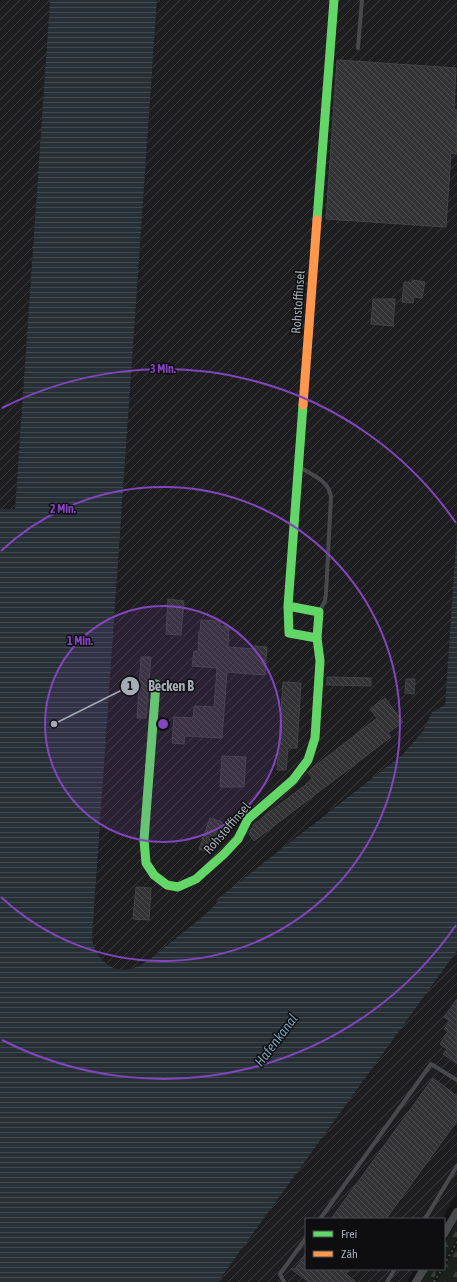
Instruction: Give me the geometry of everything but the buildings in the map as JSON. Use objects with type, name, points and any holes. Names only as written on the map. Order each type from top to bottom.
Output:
[{"type":"street","name":"Rohstoffinsel","points":[[318,638],[289,633],[288,606],[334,0]]},
{"type":"street","points":[[288,606],[319,612]]},
{"type":"street","name":"Rohstoffinsel","points":[[156,684],[144,840],[146,863],[154,875],[167,885],[178,886],[196,879],[224,854],[238,839],[248,819],[293,780],[308,760],[315,738],[320,661],[318,638],[319,612]]},
{"type":"street","points":[[445,1232],[457,1212]]},
{"type":"street","points":[[416,1282],[423,1270]]},
{"type":"lane","points":[[358,48],[362,0]]},
{"type":"lane","points":[[298,466],[325,483],[330,489],[331,497],[326,593],[325,601],[319,612]]},
{"type":"lane","points":[[321,1218],[431,1064],[457,1080]]},
{"type":"lane","points":[[426,1218],[457,1166]]},
{"type":"lane","points":[[284,1282],[280,1274],[305,1239]]},
{"type":"lane","points":[[387,1282],[394,1270]]},
{"type":"path","points":[[445,1263],[457,1242]]},
{"type":"path","points":[[434,1282],[441,1270]]},
{"type":"shaded area","points":[[0,0],[50,0],[15,510],[0,509]]},
{"type":"shaded area","points":[[157,0],[457,0],[457,539],[445,705],[432,712],[423,731],[403,754],[317,820],[217,901],[218,903],[145,963],[128,970],[118,969],[108,965],[100,958],[94,949],[92,939]]},
{"type":"shaded area","points":[[457,951],[457,1192],[443,1218],[305,1218],[305,1270],[413,1270],[407,1282],[218,1282]]},
{"type":"green space","points":[[457,1221],[457,1238],[445,1259],[445,1242]]},
{"type":"green space","points":[[457,1246],[457,1282],[436,1282],[443,1270],[445,1270],[445,1267]]},
{"type":"green space","points":[[428,1270],[438,1270],[432,1282],[422,1282]]},
{"type":"water","name":"Hafenkanal","points":[[50,0],[157,0],[92,939],[97,954],[107,964],[113,968],[128,969],[136,967],[152,958],[218,903],[216,900],[403,754],[423,731],[432,712],[445,705],[457,530],[457,951],[218,1282],[0,1282],[0,509],[15,509]]},
{"type":"traffic: fast","points":[[317,220],[334,0]]},
{"type":"traffic: fast","points":[[288,606],[319,612],[317,638],[289,633],[288,606],[303,405]]},
{"type":"traffic: fast","points":[[156,684],[144,840],[146,863],[154,875],[167,885],[178,887],[196,879],[224,854],[238,839],[248,819],[293,780],[308,760],[315,738],[320,661],[317,638]]},
{"type":"traffic: slow","points":[[303,405],[317,220]]},
{"type":"place","name":"Becken B","points":[[54,724]]}]
